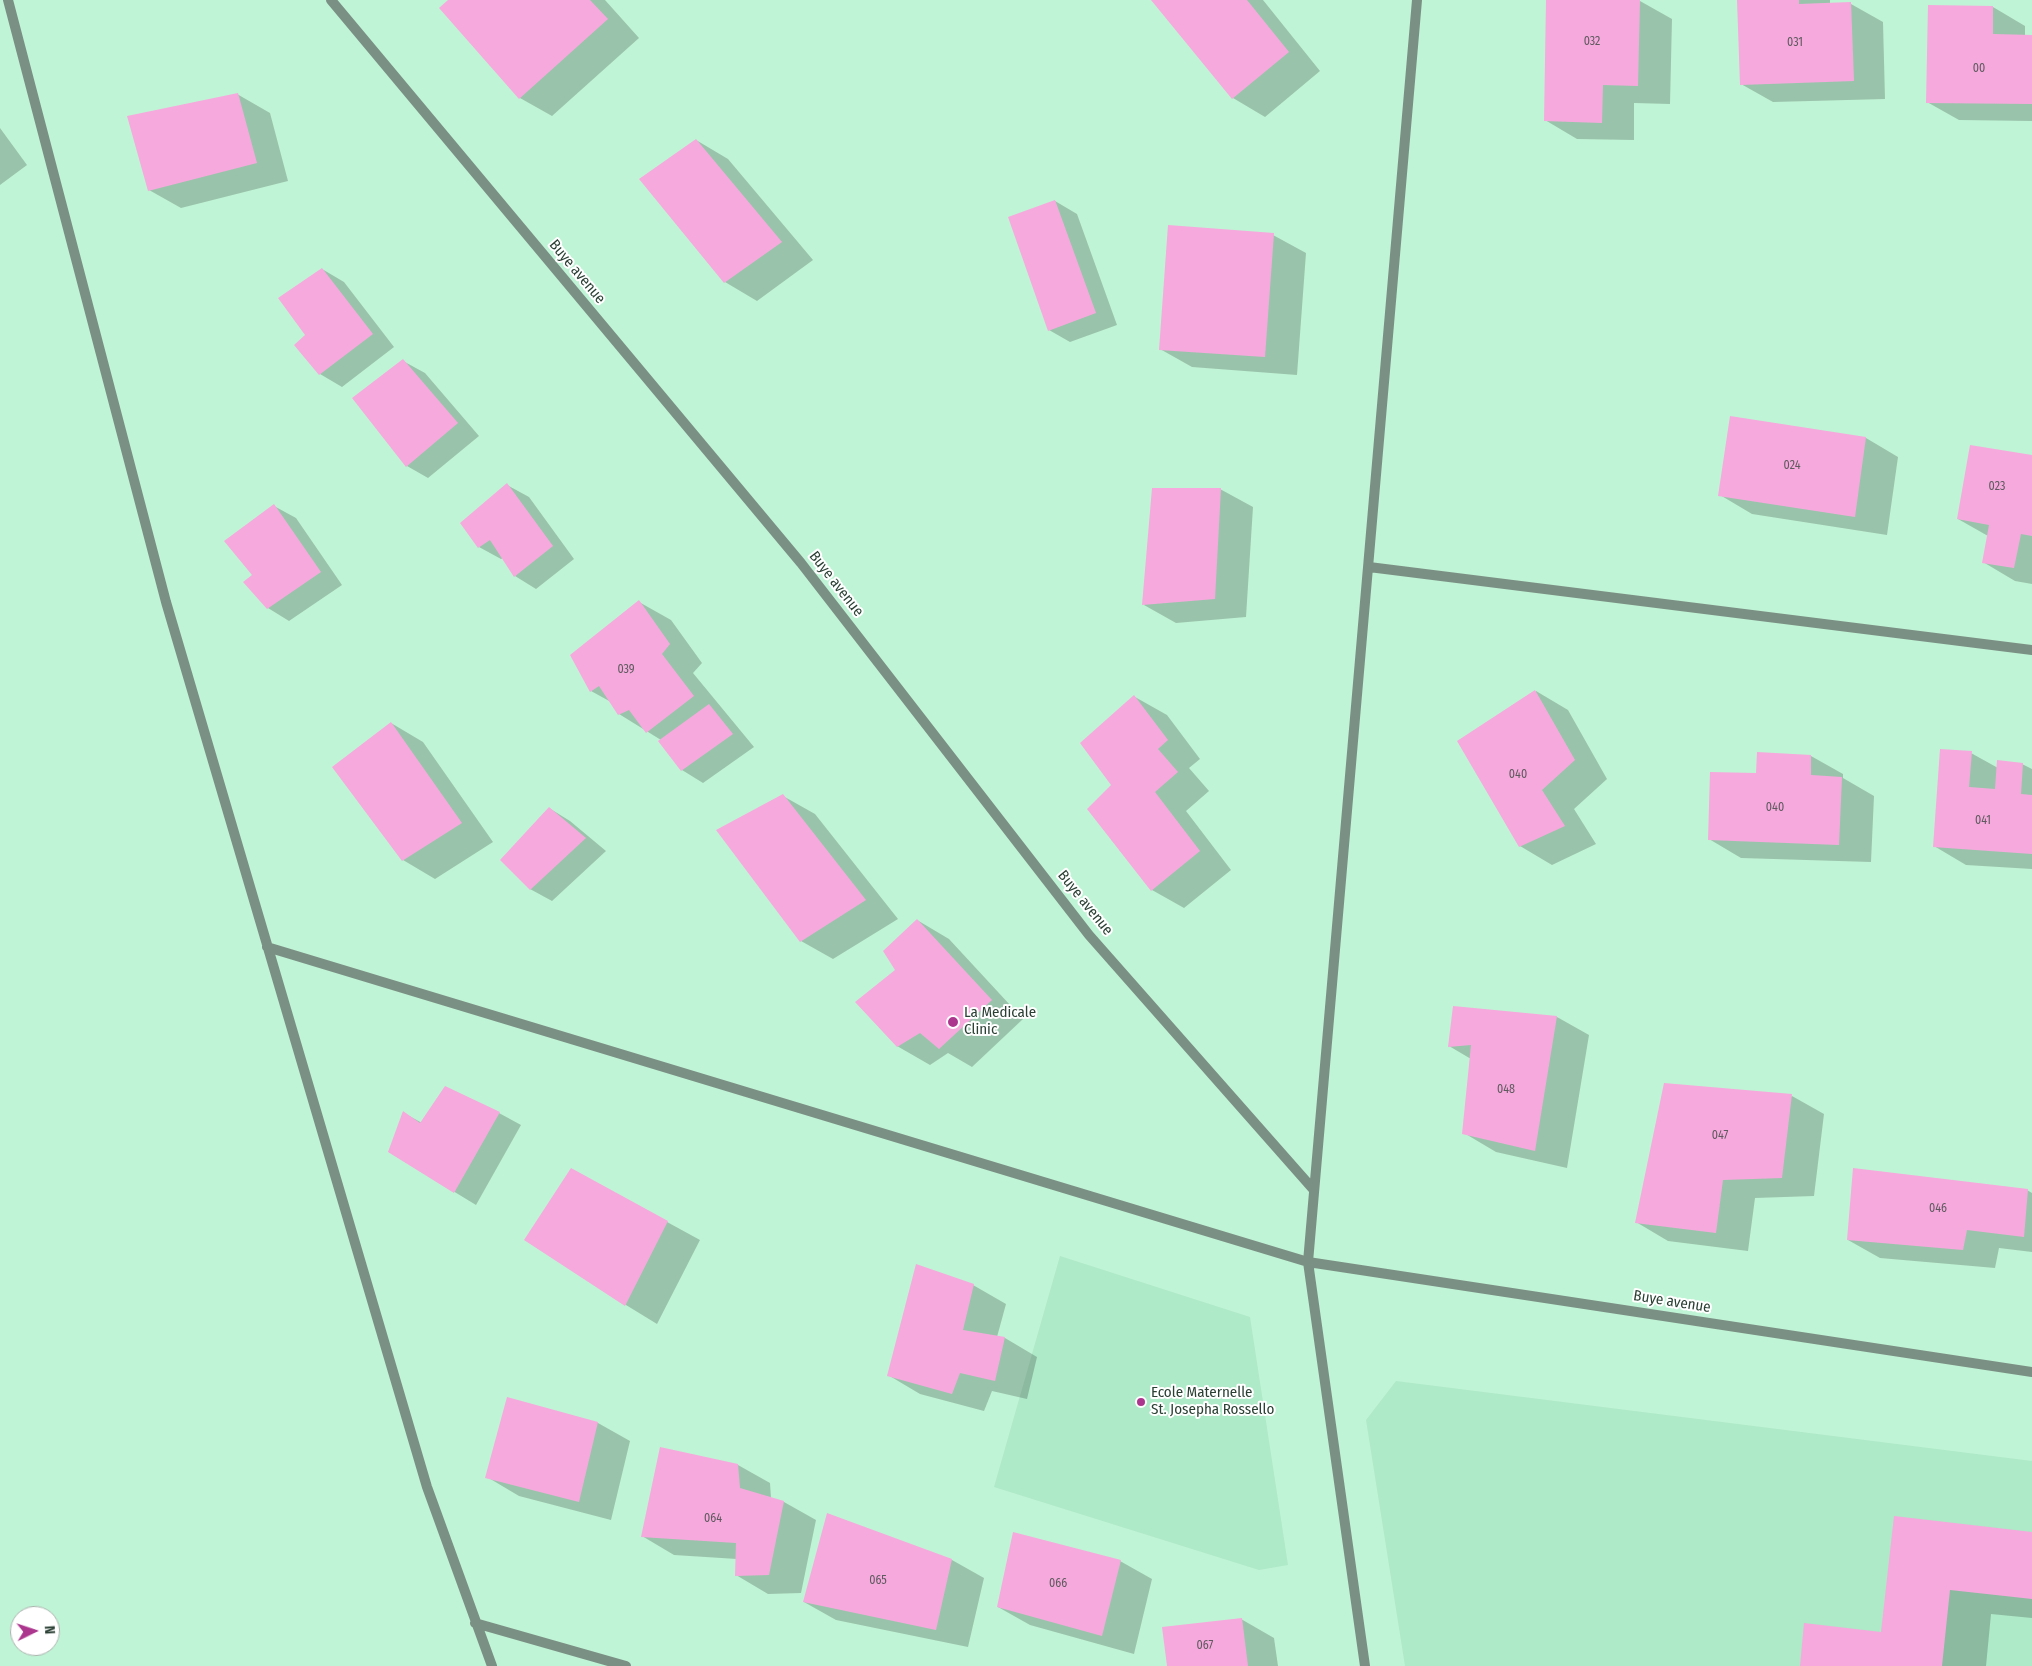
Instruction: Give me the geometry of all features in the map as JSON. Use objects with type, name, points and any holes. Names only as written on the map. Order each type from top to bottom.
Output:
[{"type":"street","points":[[8,0],[166,602],[426,1487],[492,1666]]},
{"type":"street","name":"Buye avenue","points":[[331,0],[801,563],[1089,935],[1313,1189]]},
{"type":"street","points":[[1365,1666],[1308,1262],[1417,0]]},
{"type":"street","points":[[1369,567],[2032,650]]},
{"type":"street","name":"Buye avenue","points":[[267,947],[1308,1262],[2032,1372]]},
{"type":"street","points":[[476,1623],[626,1666]]},
{"type":"shaded area","name":"Ecole Maternelle St. Josepha Rossello","points":[[1060,1256],[1250,1317],[1288,1565],[1259,1570],[994,1487]]},
{"type":"shaded area","points":[[1396,1381],[2032,1461],[2032,1666],[1405,1666],[1366,1420]]},
{"type":"building","points":[[448,0],[590,0],[608,19],[519,99],[439,8]]},
{"type":"building","points":[[1151,0],[1247,0],[1289,52],[1232,99]]},
{"type":"building","points":[[1546,0],[1640,0],[1638,86],[1603,85],[1602,123],[1544,121]]},
{"type":"building","points":[[1737,0],[1799,0],[1799,4],[1851,2],[1854,81],[1740,85]]},
{"type":"building","points":[[1928,5],[1993,6],[1993,34],[2032,35],[2032,104],[1926,103]]},
{"type":"building","points":[[238,93],[257,163],[148,191],[127,116]]},
{"type":"building","points":[[696,139],[782,242],[724,283],[639,179]]},
{"type":"building","points":[[1055,200],[1096,313],[1048,331],[1008,217]]},
{"type":"building","points":[[1168,225],[1274,233],[1265,357],[1159,350]]},
{"type":"building","points":[[322,268],[373,334],[319,375],[294,345],[305,335],[278,298]]},
{"type":"building","points":[[403,359],[458,423],[406,467],[352,398]]},
{"type":"building","points":[[1730,416],[1866,437],[1855,517],[1718,496]]},
{"type":"building","points":[[1970,445],[2032,455],[2032,536],[2021,534],[2014,568],[1982,563],[1989,525],[1957,519]]},
{"type":"building","points":[[507,483],[553,546],[514,577],[490,540],[478,548],[460,523]]},
{"type":"building","points":[[1152,488],[1221,488],[1215,599],[1142,605]]},
{"type":"building","points":[[274,504],[321,572],[267,609],[243,582],[252,575],[224,541]]},
{"type":"building","points":[[639,600],[670,644],[662,654],[694,696],[646,733],[629,710],[618,715],[599,686],[590,692],[570,655]]},
{"type":"building","points":[[1535,690],[1575,760],[1542,790],[1565,826],[1519,847],[1457,741]]},
{"type":"building","points":[[1134,695],[1168,740],[1158,749],[1178,772],[1155,792],[1200,851],[1151,891],[1087,809],[1111,785],[1080,743]]},
{"type":"building","points":[[709,704],[733,734],[681,771],[658,741]]},
{"type":"building","points":[[391,722],[462,823],[402,861],[332,767]]},
{"type":"building","points":[[1940,749],[1972,751],[1969,787],[1995,789],[1997,760],[2023,763],[2021,794],[2032,795],[2032,854],[1933,847]]},
{"type":"building","points":[[1757,752],[1811,755],[1811,775],[1842,777],[1839,845],[1708,840],[1710,772],[1756,773]]},
{"type":"building","points":[[783,794],[866,900],[800,942],[716,830]]},
{"type":"building","points":[[549,807],[586,838],[530,890],[500,860]]},
{"type":"building","points":[[917,919],[992,1000],[939,1049],[920,1033],[897,1047],[855,1002],[895,970],[883,951]]},
{"type":"building","points":[[1453,1006],[1557,1016],[1535,1151],[1462,1134],[1471,1045],[1448,1047]]},
{"type":"building","points":[[1664,1083],[1792,1094],[1782,1178],[1723,1180],[1716,1233],[1635,1223]]},
{"type":"building","points":[[445,1086],[500,1112],[454,1193],[388,1152],[403,1111],[420,1123]]},
{"type":"building","points":[[571,1168],[668,1221],[625,1306],[524,1240]]},
{"type":"building","points":[[1853,1168],[2028,1189],[2024,1237],[1967,1230],[1963,1250],[1847,1240]]},
{"type":"building","points":[[916,1264],[974,1284],[963,1330],[1005,1337],[995,1381],[960,1373],[952,1394],[887,1376]]},
{"type":"building","points":[[507,1397],[598,1422],[579,1502],[485,1478]]},
{"type":"building","points":[[660,1447],[738,1464],[740,1488],[784,1501],[769,1575],[735,1576],[736,1543],[641,1537]]},
{"type":"building","points":[[827,1513],[952,1559],[936,1630],[803,1602]]},
{"type":"building","points":[[1894,1516],[2032,1532],[2032,1599],[1950,1590],[1942,1666],[1800,1666],[1804,1623],[1881,1632]]},
{"type":"building","points":[[1013,1532],[1121,1560],[1102,1636],[997,1607]]},
{"type":"building","points":[[1242,1618],[1248,1666],[1167,1666],[1162,1627]]},
{"type":"place","name":"La Medicale Clinic","points":[[953,1022]]},
{"type":"place","name":"Ecole Maternelle St. Josepha Rossello","points":[[1141,1402]]}]
